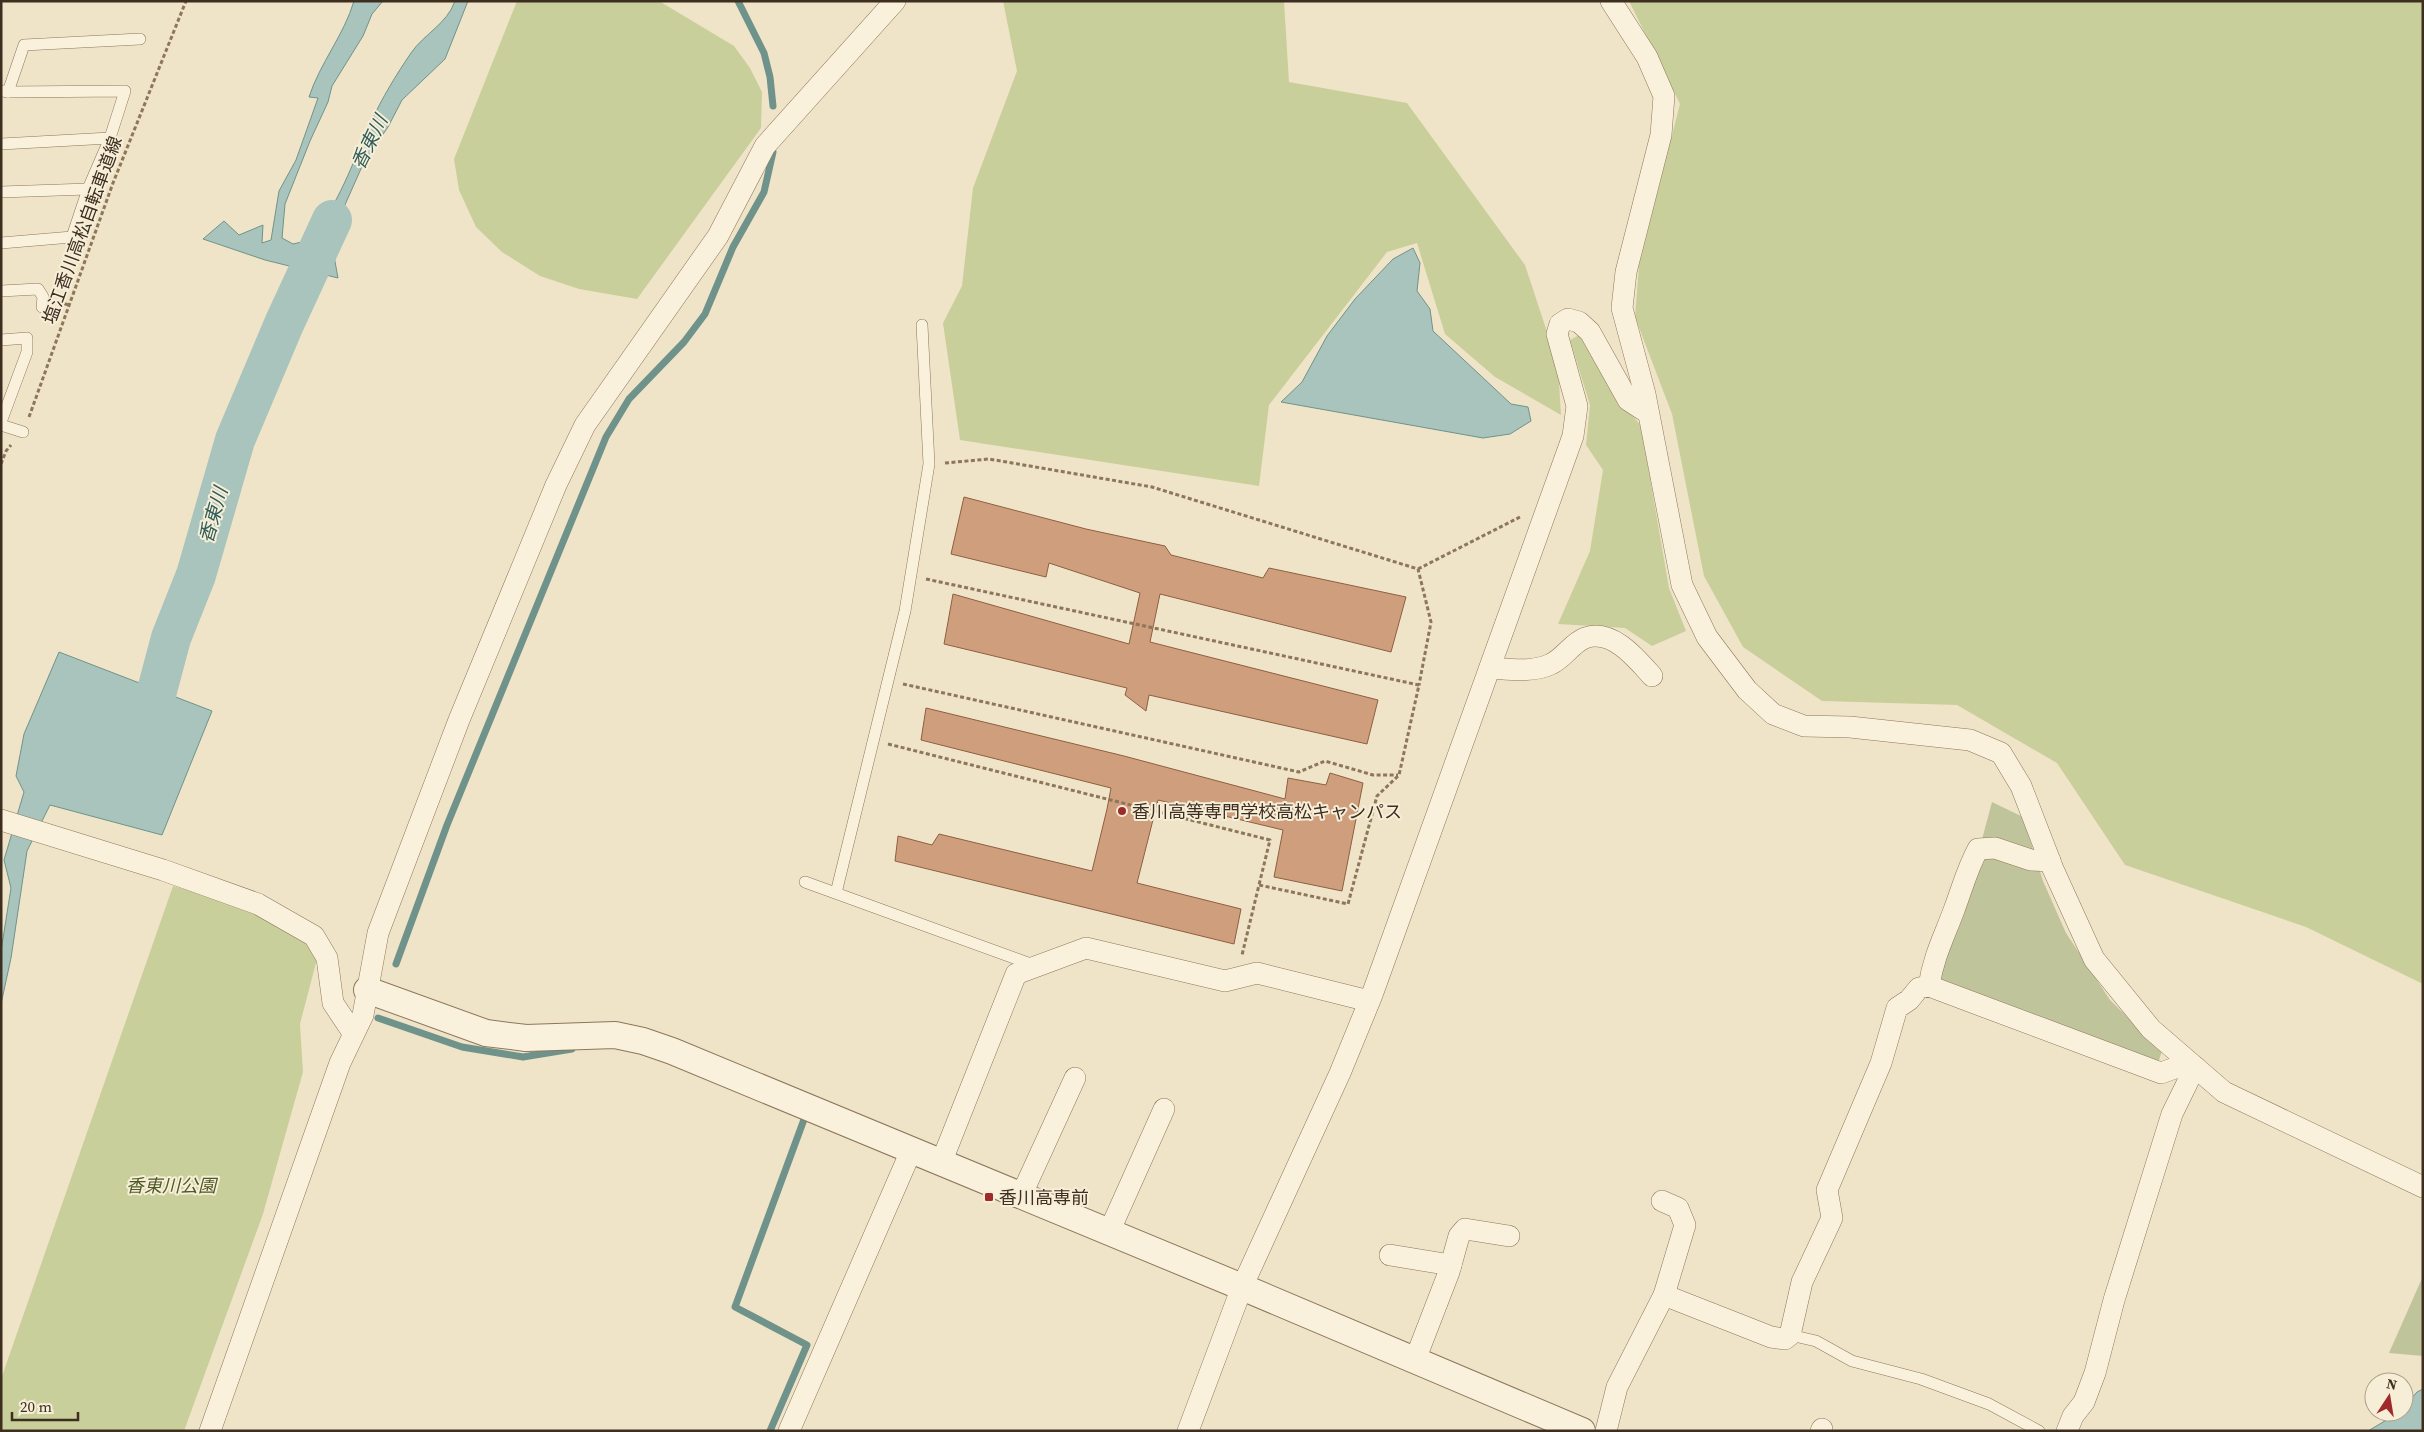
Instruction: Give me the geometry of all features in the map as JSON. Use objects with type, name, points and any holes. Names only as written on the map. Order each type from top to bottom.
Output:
[{"type":"street","points":[[210,1431],[340,1062],[363,1015],[378,933],[459,720],[556,485],[586,425],[718,236],[765,146],[895,1]]},
{"type":"street","points":[[1611,1],[1647,58],[1664,96],[1661,135],[1626,272],[1622,308],[1648,413],[1682,585],[1707,637],[1747,690],[1773,714],[1804,726],[1850,727],[1970,740],[2001,753],[2021,786],[2050,861],[2094,959],[2151,1029],[2224,1092],[2423,1187]]},
{"type":"street","points":[[1188,1431],[1242,1287],[1340,1073],[1369,1001],[1573,436],[1577,406],[1557,334],[1560,324],[1568,319],[1579,322],[1590,332],[1628,400],[1648,413]]},
{"type":"street","points":[[1490,668],[1526,670],[1552,664],[1586,638],[1605,638],[1620,644],[1652,676]]},
{"type":"street","points":[[1,820],[163,870],[258,904],[314,936],[327,958],[333,1003],[353,1033]]},
{"type":"street","points":[[1929,986],[1932,962],[1954,909],[1968,867],[1978,849],[1996,848],[2031,860],[2050,861]]},
{"type":"street","points":[[941,1163],[1016,974],[1036,966],[1086,948],[1224,981],[1257,973],[1369,1001]]},
{"type":"street","points":[[1664,1295],[1771,1337],[1784,1340],[1790,1335],[1802,1282],[1832,1218],[1827,1190],[1881,1063],[1897,1008],[1909,1000],[1918,988],[1929,986],[2161,1073],[2192,1065]]},
{"type":"street","points":[[367,990],[486,1032],[526,1038],[615,1035],[643,1041],[672,1051],[1242,1287],[1582,1431]]},
{"type":"street","points":[[2067,1431],[2073,1416],[2084,1402],[2095,1374],[2114,1300],[2172,1114],[2192,1065]]},
{"type":"street","points":[[1021,1196],[1076,1078]]},
{"type":"street","points":[[1109,1232],[1164,1109]]},
{"type":"street","points":[[789,1431],[912,1151]]},
{"type":"street","points":[[1606,1431],[1617,1386],[1664,1295],[1686,1225],[1678,1208],[1662,1201]]},
{"type":"street","points":[[1414,1360],[1451,1265],[1459,1236],[1465,1229],[1510,1236]]},
{"type":"street","points":[[1390,1254],[1451,1265]]},
{"type":"lane","points":[[1,243],[72,237],[88,189],[110,138],[125,90],[5,91],[24,45],[140,39]]},
{"type":"lane","points":[[1,144],[110,138]]},
{"type":"lane","points":[[1,192],[88,189]]},
{"type":"lane","points":[[1,291],[38,289],[43,297],[42,306]]},
{"type":"lane","points":[[836,893],[905,611],[929,464],[922,325]]},
{"type":"lane","points":[[1,340],[27,338],[27,352],[1,424],[23,432]]},
{"type":"lane","points":[[805,882],[1036,966]]},
{"type":"lane","points":[[1790,1335],[1816,1341],[1852,1361],[1921,1379],[1989,1404],[2039,1431]]},
{"type":"path","name":"塩江香川高松自転車道線","points":[[1,464],[6,451],[23,432],[114,183],[186,1]]},
{"type":"path","points":[[929,464],[989,460],[1152,487],[1418,569],[1550,502]]},
{"type":"path","points":[[1259,886],[1348,904],[1377,796],[1399,775],[1419,685],[1431,622],[1418,569]]},
{"type":"path","points":[[911,576],[1419,685]]},
{"type":"path","points":[[888,680],[1299,772],[1325,761],[1373,775],[1399,775]]},
{"type":"path","points":[[873,740],[1270,840],[1237,978]]},
{"type":"green space","points":[[517,1],[659,1],[734,46],[750,68],[762,92],[761,128],[637,299],[579,289],[540,276],[502,252],[476,227],[459,190],[454,159]]},
{"type":"green space","points":[[1003,1],[1284,1],[1289,82],[1407,103],[1525,265],[1558,365],[1561,415],[1495,377],[1445,334],[1417,243],[1387,252],[1269,405],[1259,486],[960,440],[943,323],[962,286],[973,188],[1017,71]]},
{"type":"green space","points":[[1629,1],[2423,1],[2423,984],[2306,927],[2125,865],[2057,763],[1957,705],[1822,701],[1743,647],[1704,576],[1672,414],[1635,317],[1639,265],[1680,104]]},
{"type":"green space","points":[[1579,335],[1610,388],[1641,426],[1669,588],[1686,631],[1652,646],[1625,628],[1558,624],[1590,551],[1603,470],[1586,445],[1590,405],[1570,340]]},
{"type":"green space","points":[[1992,802],[2023,817],[2043,881],[2066,933],[2110,1000],[2162,1051],[2158,1063],[1941,983],[1937,965],[1973,873]]},
{"type":"green space","name":"香東川公園","points":[[173,886],[232,902],[301,937],[317,959],[300,1024],[303,1072],[263,1214],[184,1431],[1,1431],[1,1379]]},
{"type":"green space","points":[[2423,1276],[2423,1356],[2389,1353]]},
{"type":"water","points":[[354,1],[383,1],[372,14],[363,36],[332,86],[328,102],[285,204],[282,238],[293,244],[310,240],[329,212],[380,104],[416,46],[441,23],[455,1],[468,1],[445,59],[402,100],[388,127],[364,162],[328,243],[334,256],[338,278],[265,260],[203,239],[224,221],[239,235],[263,225],[262,243],[271,240],[279,191],[296,160],[318,98],[309,97],[319,72],[344,26]]},
{"type":"water","points":[[1413,248],[1420,263],[1417,291],[1430,309],[1433,331],[1511,404],[1528,407],[1531,421],[1510,434],[1483,438],[1281,402],[1302,382],[1327,336],[1355,299],[1393,259]]},
{"type":"water","points":[[59,652],[212,711],[162,835],[50,805],[27,851],[11,958],[1,1004],[1,951],[11,888],[4,860],[24,792],[16,776],[24,734]]},
{"type":"water","points":[[2423,1389],[2423,1431],[2368,1431],[2383,1422],[2414,1422],[2414,1395]]},
{"type":"building","points":[[964,497],[1086,529],[1165,546],[1171,555],[1263,578],[1269,568],[1406,597],[1391,652],[1160,594],[1150,642],[1378,700],[1367,744],[1149,695],[1146,711],[1125,695],[1127,688],[944,644],[953,594],[1129,644],[1140,593],[1049,563],[1046,577],[951,554]]},
{"type":"building","points":[[926,708],[1124,756],[1285,799],[1288,778],[1326,785],[1330,773],[1363,783],[1342,891],[1274,877],[1283,830],[1158,800],[1137,883],[1241,909],[1234,944],[895,861],[898,836],[932,845],[939,834],[1092,871],[1107,809],[1111,788],[921,740]]},
{"type":"waterway","points":[[738,1],[764,53],[770,77],[773,106]]},
{"type":"waterway","points":[[396,964],[447,825],[606,437],[629,399],[684,342],[705,314],[733,247],[764,192],[773,152]]},
{"type":"waterway","name":"香東川","points":[[148,744],[150,717],[171,638],[196,575],[235,440],[284,324],[332,220]]},
{"type":"waterway","points":[[378,1018],[462,1047],[523,1057],[572,1049]]},
{"type":"waterway","points":[[770,1431],[807,1345],[735,1307],[806,1114]]},
{"type":"place","name":"香川高等専門学校高松キャンパス","points":[[1122,811]]},
{"type":"place","name":"香川高専前","points":[[989,1197]]}]
